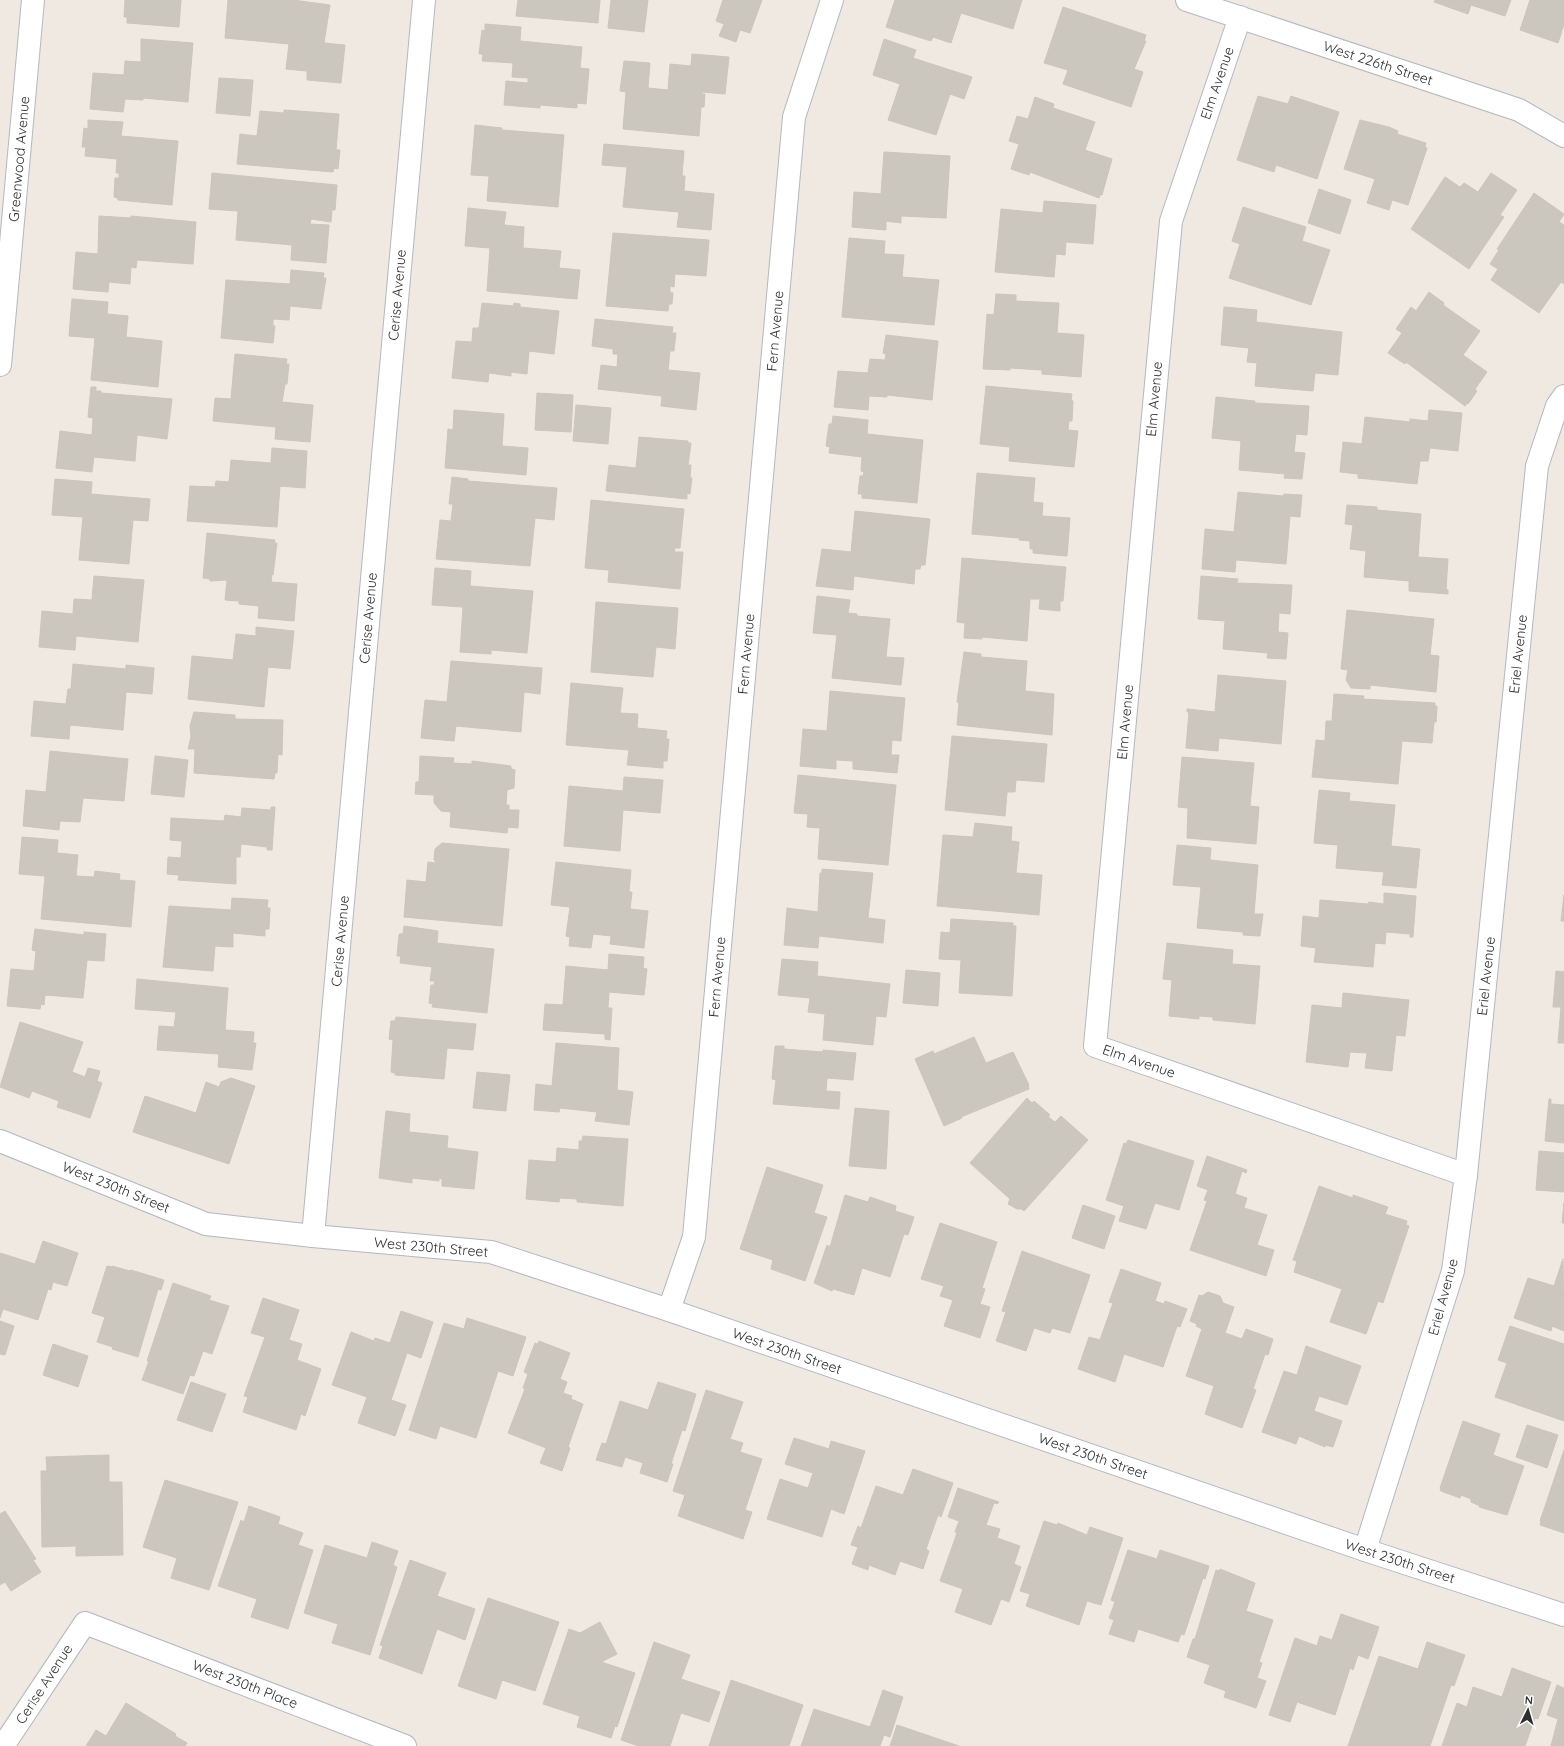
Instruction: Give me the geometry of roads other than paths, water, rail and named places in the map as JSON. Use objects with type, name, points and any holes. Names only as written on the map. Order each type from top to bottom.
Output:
[{"type":"street","name":"Greenwood Avenue","points":[[0,365],[3,293],[33,0]]},
{"type":"street","name":"Cerise Avenue","points":[[313,1236],[424,0]]},
{"type":"street","name":"Fern Avenue","points":[[669,1310],[694,1237],[794,117],[832,0]]},
{"type":"street","name":"West 226th Street","points":[[1187,0],[1519,110],[1564,136]]},
{"type":"street","name":"Elm Avenue","points":[[1240,17],[1170,221],[1095,1046],[1466,1175]]},
{"type":"street","name":"Eriel Avenue","points":[[1365,1550],[1453,1271],[1466,1175],[1537,466],[1562,404]]},
{"type":"street","name":"West 230th Street","points":[[0,1140],[206,1224],[313,1236],[491,1252],[669,1310],[1365,1550],[1564,1615]]},
{"type":"street","name":"Cerise Avenue","points":[[3,1746],[85,1623]]},
{"type":"street","name":"West 230th Place","points":[[85,1623],[405,1746]]}]
